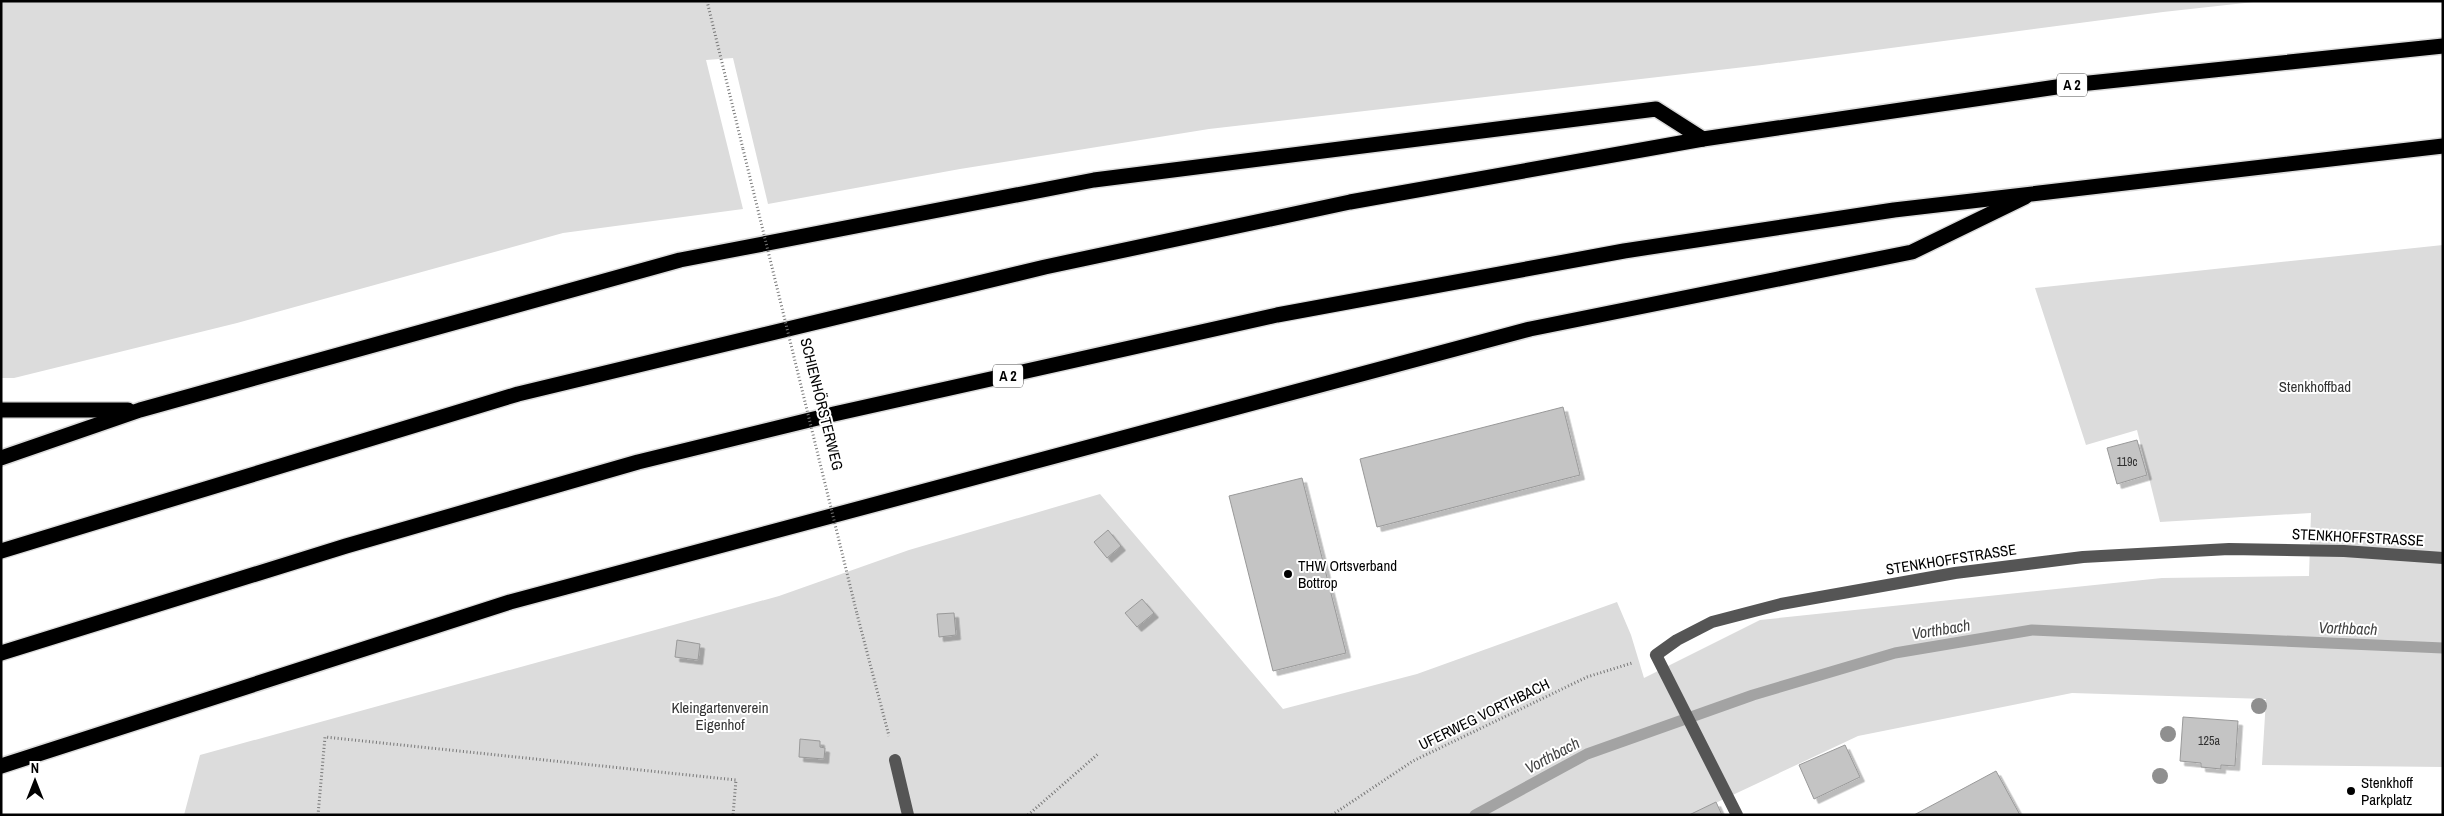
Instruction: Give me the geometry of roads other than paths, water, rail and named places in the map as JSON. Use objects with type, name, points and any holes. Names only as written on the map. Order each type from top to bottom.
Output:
[{"type":"highway","name":"A 2","points":[[1,552],[518,394],[759,334],[1045,267],[1350,202],[1703,139],[2070,85],[2443,46]]},
{"type":"highway","points":[[1,458],[140,410],[680,260],[1094,180],[1656,109],[1703,139]]},
{"type":"highway","name":"A 2","points":[[1,654],[346,546],[638,462],[834,414],[1287,313],[1624,251],[1894,210],[2035,192],[2443,146]]},
{"type":"highway","points":[[1,766],[510,602],[1530,329],[1912,252],[2035,192]]},
{"type":"highway","points":[[1,410],[140,410]]},
{"type":"lane","name":"STENKHOFFSTRASSE","points":[[1737,815],[1656,655],[1678,640],[1712,622],[1781,604],[1955,573],[2083,557],[2229,549],[2344,551],[2443,558]]},
{"type":"lane","points":[[895,760],[908,815]]},
{"type":"waterway","name":"Vorthbach","points":[[1475,815],[1587,754],[1753,695],[1895,653],[2032,630],[2443,648]]},
{"type":"place","name":"THW Ortsverband Bottrop","points":[[1288,574]]},
{"type":"place","name":"Stenkhoff Parkplatz","points":[[2351,791]]},
{"type":"park label","name":"Stenkhoffbad","points":[[2315,386]]},
{"type":"park label","name":"Kleingartenverein Eigenhof","points":[[720,716]]}]
